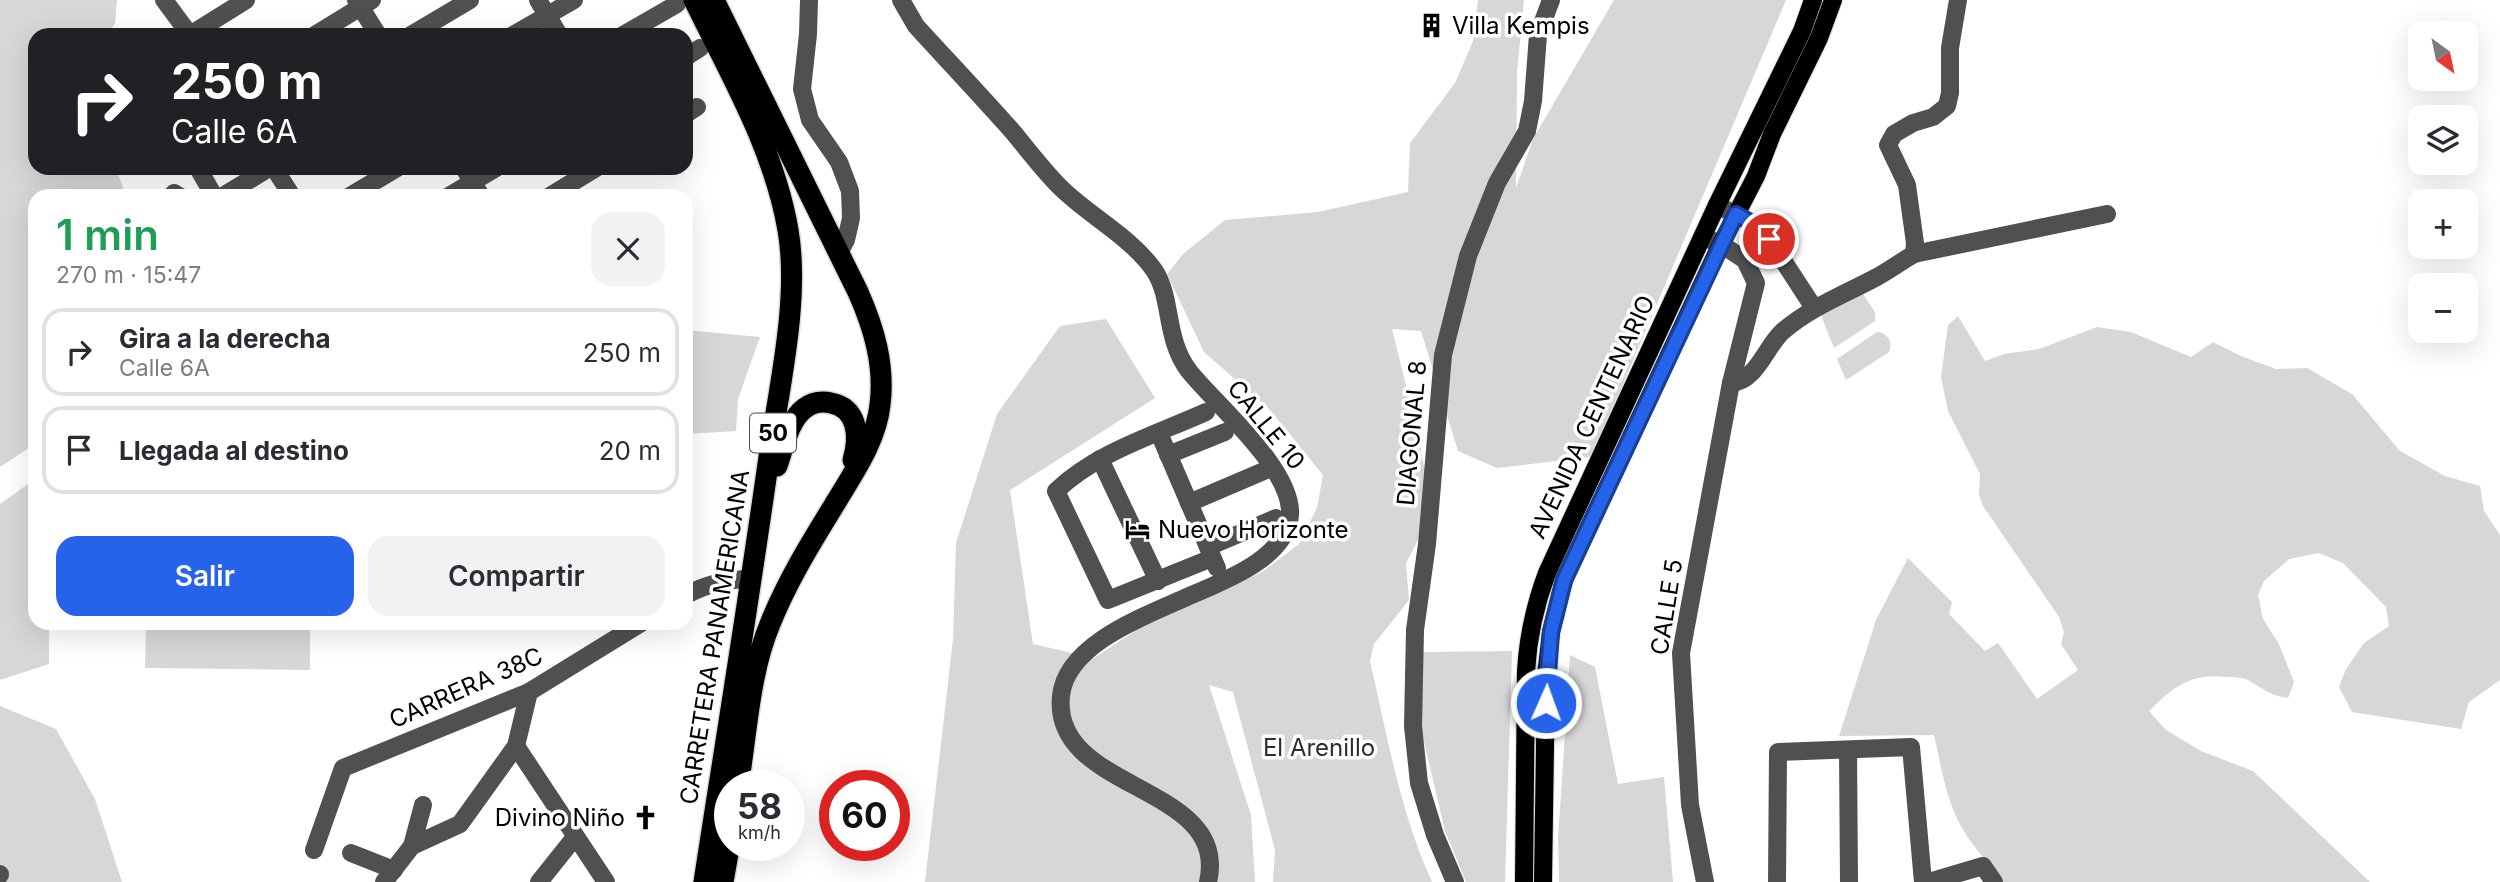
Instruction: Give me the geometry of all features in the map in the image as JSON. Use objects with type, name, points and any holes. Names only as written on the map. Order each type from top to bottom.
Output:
[{"type":"highway","name":"CARRETERA PANAMERICANA","points":[[714,0],[778,133],[840,251],[872,324],[881,368],[880,406],[867,447],[782,597],[763,641],[741,770]]},
{"type":"highway","name":"CARRETERA PANAMERICANA","points":[[686,2],[769,159],[789,233],[792,285],[760,524],[704,882]]},
{"type":"highway","points":[[760,524],[790,430],[804,409],[825,401],[844,407],[855,423],[857,449],[838,497]]},
{"type":"highway","points":[[723,882],[727,861]]},
{"type":"main road","name":"AVENIDA CENTENARIO","points":[[1524,882],[1526,671],[1537,599],[1547,572],[1717,205],[1802,31],[1813,0]]},
{"type":"main road","name":"AVENIDA CENTENARIO","points":[[1543,882],[1546,677],[1551,632],[1564,580],[1819,38],[1833,0]]},
{"type":"main road","points":[[1766,103],[1784,112]]},
{"type":"street","points":[[164,0],[185,28]]},
{"type":"street","points":[[201,28],[246,0]]},
{"type":"street","points":[[423,28],[470,0]]},
{"type":"street","points":[[520,28],[543,7],[574,0]]},
{"type":"street","points":[[809,0],[803,89],[810,120],[839,162],[850,191],[850,218],[846,240],[840,251]]},
{"type":"street","name":"CALLE 10","points":[[901,0],[916,26],[1059,187],[1140,254],[1155,272],[1161,286],[1173,344],[1188,369],[1259,450],[1287,490],[1290,515],[1285,534],[1276,548],[1252,565],[1127,624],[1100,642],[1074,662],[1065,677],[1060,695],[1060,713],[1071,741],[1098,765],[1181,813],[1197,828],[1207,848],[1211,869],[1208,882]]},
{"type":"street","name":"DIAGONAL 8","points":[[1455,882],[1419,783],[1413,726],[1415,631],[1427,544],[1443,355],[1468,256],[1497,183],[1527,131],[1533,101],[1538,35],[1551,0]]},
{"type":"street","points":[[1914,254],[1907,185],[1888,145],[1894,134],[1913,123],[1933,117],[1947,106],[1951,93],[1950,48],[1958,0]]},
{"type":"street","points":[[324,28],[362,2],[375,28]]},
{"type":"street","points":[[636,28],[686,2]]},
{"type":"street","points":[[543,7],[555,28]]},
{"type":"street","points":[[237,189],[264,175]]},
{"type":"street","points":[[362,189],[385,175]]},
{"type":"street","points":[[562,189],[584,175]]},
{"type":"street","points":[[1717,205],[1752,223],[1769,239],[1814,308]]},
{"type":"street","points":[[1731,383],[1741,382],[1748,377],[1770,344],[1814,308],[1880,275],[1914,254],[2107,214]]},
{"type":"street","name":"CALLE 5","points":[[1703,237],[1721,244],[1745,260],[1756,284],[1731,383],[1681,653],[1690,805],[1705,882]]},
{"type":"street","points":[[1206,412],[1100,459],[1075,474],[1056,491],[1108,600],[1158,581],[1276,519]]},
{"type":"street","points":[[1168,455],[1225,432]]},
{"type":"street","points":[[1159,433],[1222,581]]},
{"type":"street","points":[[1100,459],[1158,581]]},
{"type":"street","points":[[1189,503],[1270,468]]},
{"type":"street","points":[[693,592],[711,583],[750,579]]},
{"type":"street","name":"CARRERA 38C","points":[[314,850],[343,768],[529,692],[630,630]]},
{"type":"street","points":[[412,846],[460,824],[516,746],[529,692]]},
{"type":"street","points":[[516,746],[606,882]]},
{"type":"street","points":[[1777,882],[1778,752],[1911,747],[1923,882]]},
{"type":"street","points":[[1848,750],[1849,882]]},
{"type":"street","points":[[351,853],[389,876],[412,846],[424,805]]},
{"type":"street","points":[[539,882],[575,837]]},
{"type":"street","points":[[1929,882],[1983,866],[1994,882]]},
{"type":"green space","points":[[0,0],[117,0],[115,24],[111,28],[28,28],[28,175],[118,175],[124,189],[28,189],[28,449],[0,467]]},
{"type":"green space","name":"El Arenillo","points":[[1478,0],[1524,0],[1517,72],[1516,188],[1533,139],[1614,0],[1786,0],[1592,457],[1497,468],[1458,451],[1421,331],[1392,329],[1426,478],[1419,538],[1406,563],[1409,600],[1374,644],[1370,661],[1403,801],[1432,882],[1273,882],[1275,850],[1233,692],[1209,685],[1251,815],[1255,882],[925,882],[953,639],[956,543],[997,414],[1060,326],[1106,319],[1155,398],[1010,490],[1033,644],[1094,658],[1144,625],[1262,572],[1299,544],[1317,508],[1323,475],[1270,410],[1204,352],[1167,274],[1183,254],[1225,220],[1318,212],[1408,192],[1410,143],[1455,83],[1473,41]]},
{"type":"green space","points":[[1861,291],[1875,312],[1875,321],[1834,348],[1820,313]]},
{"type":"green space","points":[[1958,316],[1985,361],[2004,354],[2039,349],[2097,327],[2131,332],[2191,357],[2213,342],[2276,369],[2307,368],[2352,394],[2400,451],[2445,476],[2480,486],[2484,511],[2500,535],[2500,680],[2469,702],[2461,729],[2352,712],[2339,687],[2346,669],[2364,643],[2389,626],[2386,607],[2343,563],[2319,553],[2289,559],[2264,581],[2258,595],[2263,619],[2279,644],[2294,682],[2288,698],[2272,694],[2243,678],[2202,677],[2175,689],[2149,711],[2166,730],[2201,751],[2253,771],[2370,882],[2000,882],[1969,839],[1953,810],[1934,735],[1839,736],[1876,620],[1908,558],[1952,602],[1949,614],[1985,651],[1998,643],[2037,699],[2078,670],[2061,644],[2064,632],[2059,617],[1983,506],[1979,495],[1980,474],[1948,411],[1941,377],[1948,325]]},
{"type":"green space","points":[[693,331],[760,337],[738,399],[736,431],[693,434]]},
{"type":"green space","points":[[1877,332],[1889,339],[1889,352],[1846,380],[1837,359]]},
{"type":"green space","points":[[28,484],[28,630],[49,630],[49,664],[0,680],[0,504]]},
{"type":"green space","points":[[146,630],[310,630],[310,670],[145,668]]},
{"type":"green space","points":[[1512,651],[1505,882],[1466,882],[1445,831],[1422,733],[1421,652]]},
{"type":"green space","points":[[1570,655],[1595,667],[1618,784],[1664,777],[1673,882],[1559,882],[1558,839]]},
{"type":"green space","points":[[0,706],[56,729],[95,799],[122,882],[0,882]]},
{"type":"place","name":"Villa Kempis","points":[[1432,26]]},
{"type":"place","name":"Nuevo Horizonte","points":[[1138,530]]},
{"type":"place","name":"Divino Niño","points":[[645,818]]},
{"type":"route","points":[[1546,703],[1551,632],[1564,580],[1736,214],[1752,223],[1769,239]]}]
